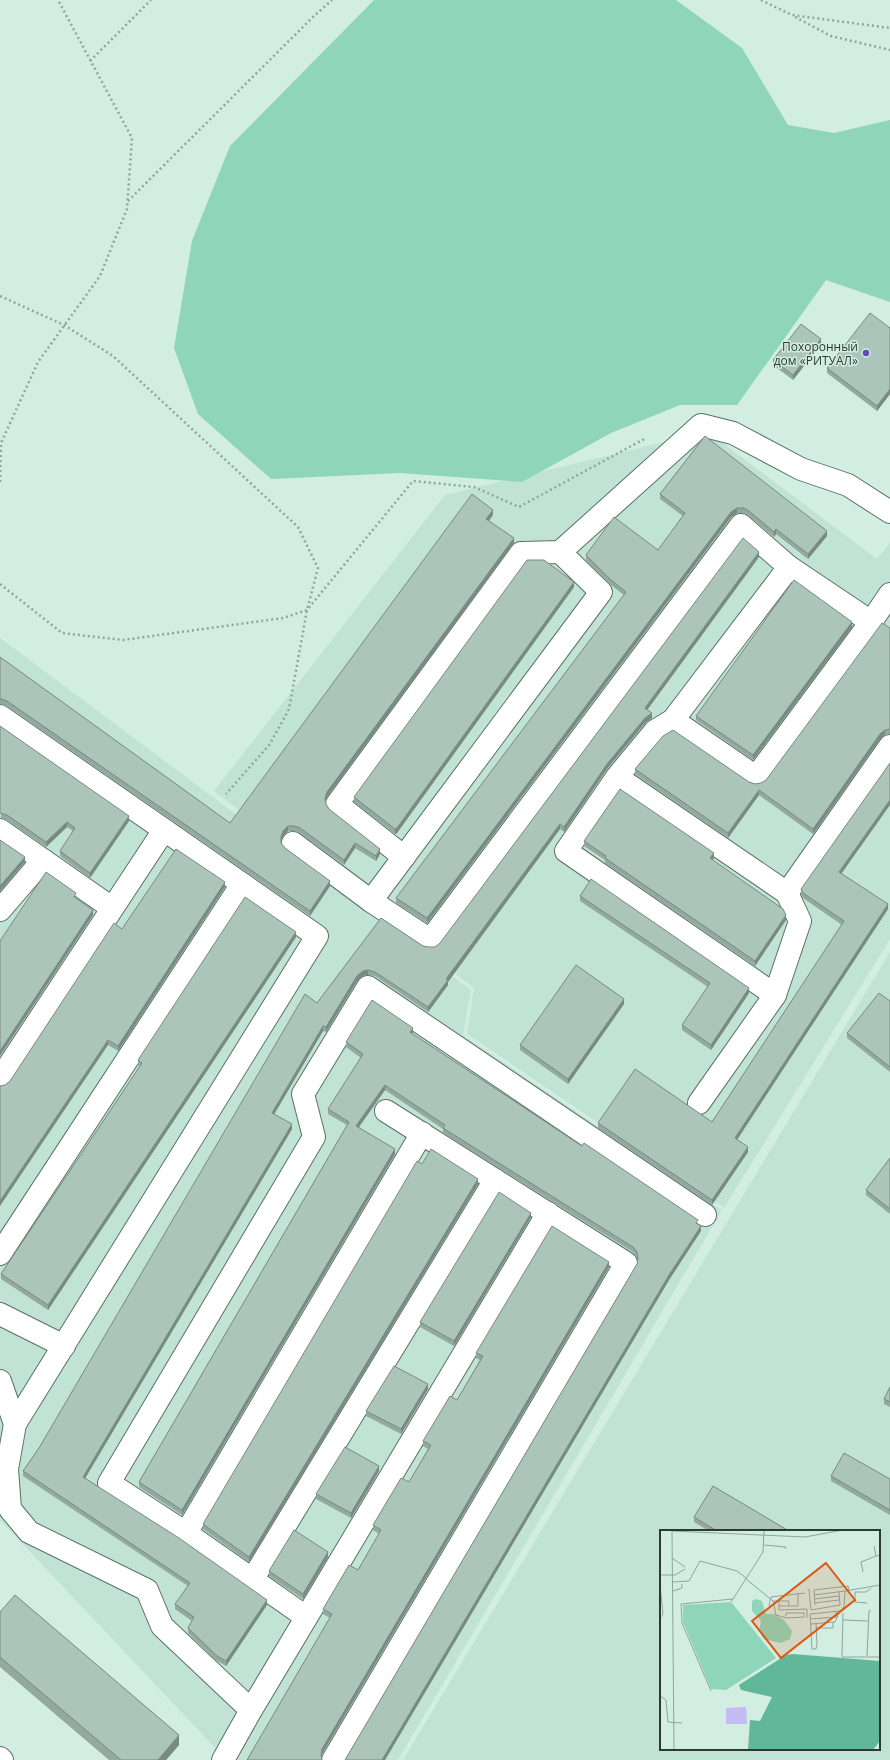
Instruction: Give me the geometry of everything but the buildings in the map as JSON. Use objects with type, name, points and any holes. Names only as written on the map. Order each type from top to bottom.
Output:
[{"type":"lane","points":[[404,857],[337,804],[521,553],[560,552],[701,426],[733,433],[801,469],[848,485],[890,512]]},
{"type":"lane","points":[[293,843],[371,901],[430,940],[741,525],[789,567],[880,619]]},
{"type":"lane","points":[[371,901],[601,592],[560,552]]},
{"type":"lane","points":[[775,995],[566,851],[617,777],[655,731],[673,720],[789,567]]},
{"type":"lane","points":[[673,720],[756,777],[880,619],[890,594]]},
{"type":"lane","points":[[0,716],[317,936],[15,1424],[7,1469],[10,1509],[28,1532],[147,1590],[162,1626],[251,1710]]},
{"type":"lane","points":[[787,892],[890,746]]},
{"type":"lane","points":[[617,777],[787,892],[800,922],[775,995],[699,1103]]},
{"type":"lane","points":[[0,830],[112,908]]},
{"type":"lane","points":[[0,1079],[164,830]]},
{"type":"lane","points":[[0,910],[43,860]]},
{"type":"lane","points":[[0,1254],[242,884]]},
{"type":"lane","points":[[306,1617],[186,1533],[110,1483],[314,1138],[303,1094],[368,987],[705,1215]]},
{"type":"lane","points":[[333,1760],[626,1263],[386,1111]]},
{"type":"lane","points":[[186,1533],[422,1133]]},
{"type":"lane","points":[[252,1580],[495,1180]]},
{"type":"lane","points":[[223,1760],[306,1617],[548,1213]]},
{"type":"lane","points":[[0,1314],[64,1346]]},
{"type":"lane","points":[[0,1381],[15,1424]]},
{"type":"path","points":[[0,482],[1,443],[38,362],[100,276],[127,209],[132,138],[58,0]]},
{"type":"path","points":[[90,61],[151,0]]},
{"type":"path","points":[[127,201],[332,0]]},
{"type":"path","points":[[761,0],[831,36],[890,50]]},
{"type":"path","points":[[792,15],[890,28]]},
{"type":"path","points":[[0,296],[64,325],[113,356],[298,527],[318,568],[307,610],[289,709],[270,744],[226,794]]},
{"type":"path","points":[[0,584],[62,633],[123,640],[283,618],[307,610],[413,481],[474,487],[519,506],[652,435]]},
{"type":"shaded area","points":[[712,435],[877,559],[890,543],[890,939],[724,1208],[467,1034],[474,988],[214,791],[445,495],[656,444]]},
{"type":"shaded area","points":[[0,638],[471,990],[463,1035],[722,1210],[398,1760],[218,1760],[221,1754],[0,1520]]},
{"type":"shaded area","points":[[890,952],[890,1760],[403,1760]]},
{"type":"green space","points":[[374,0],[676,0],[742,48],[788,125],[834,133],[890,120],[890,302],[826,280],[737,405],[680,405],[611,433],[522,482],[400,473],[271,479],[198,414],[174,348],[192,241],[230,146]]},
{"type":"place","name":"Похоронный дом «РИТУАЛ»","points":[[866,353]]}]
